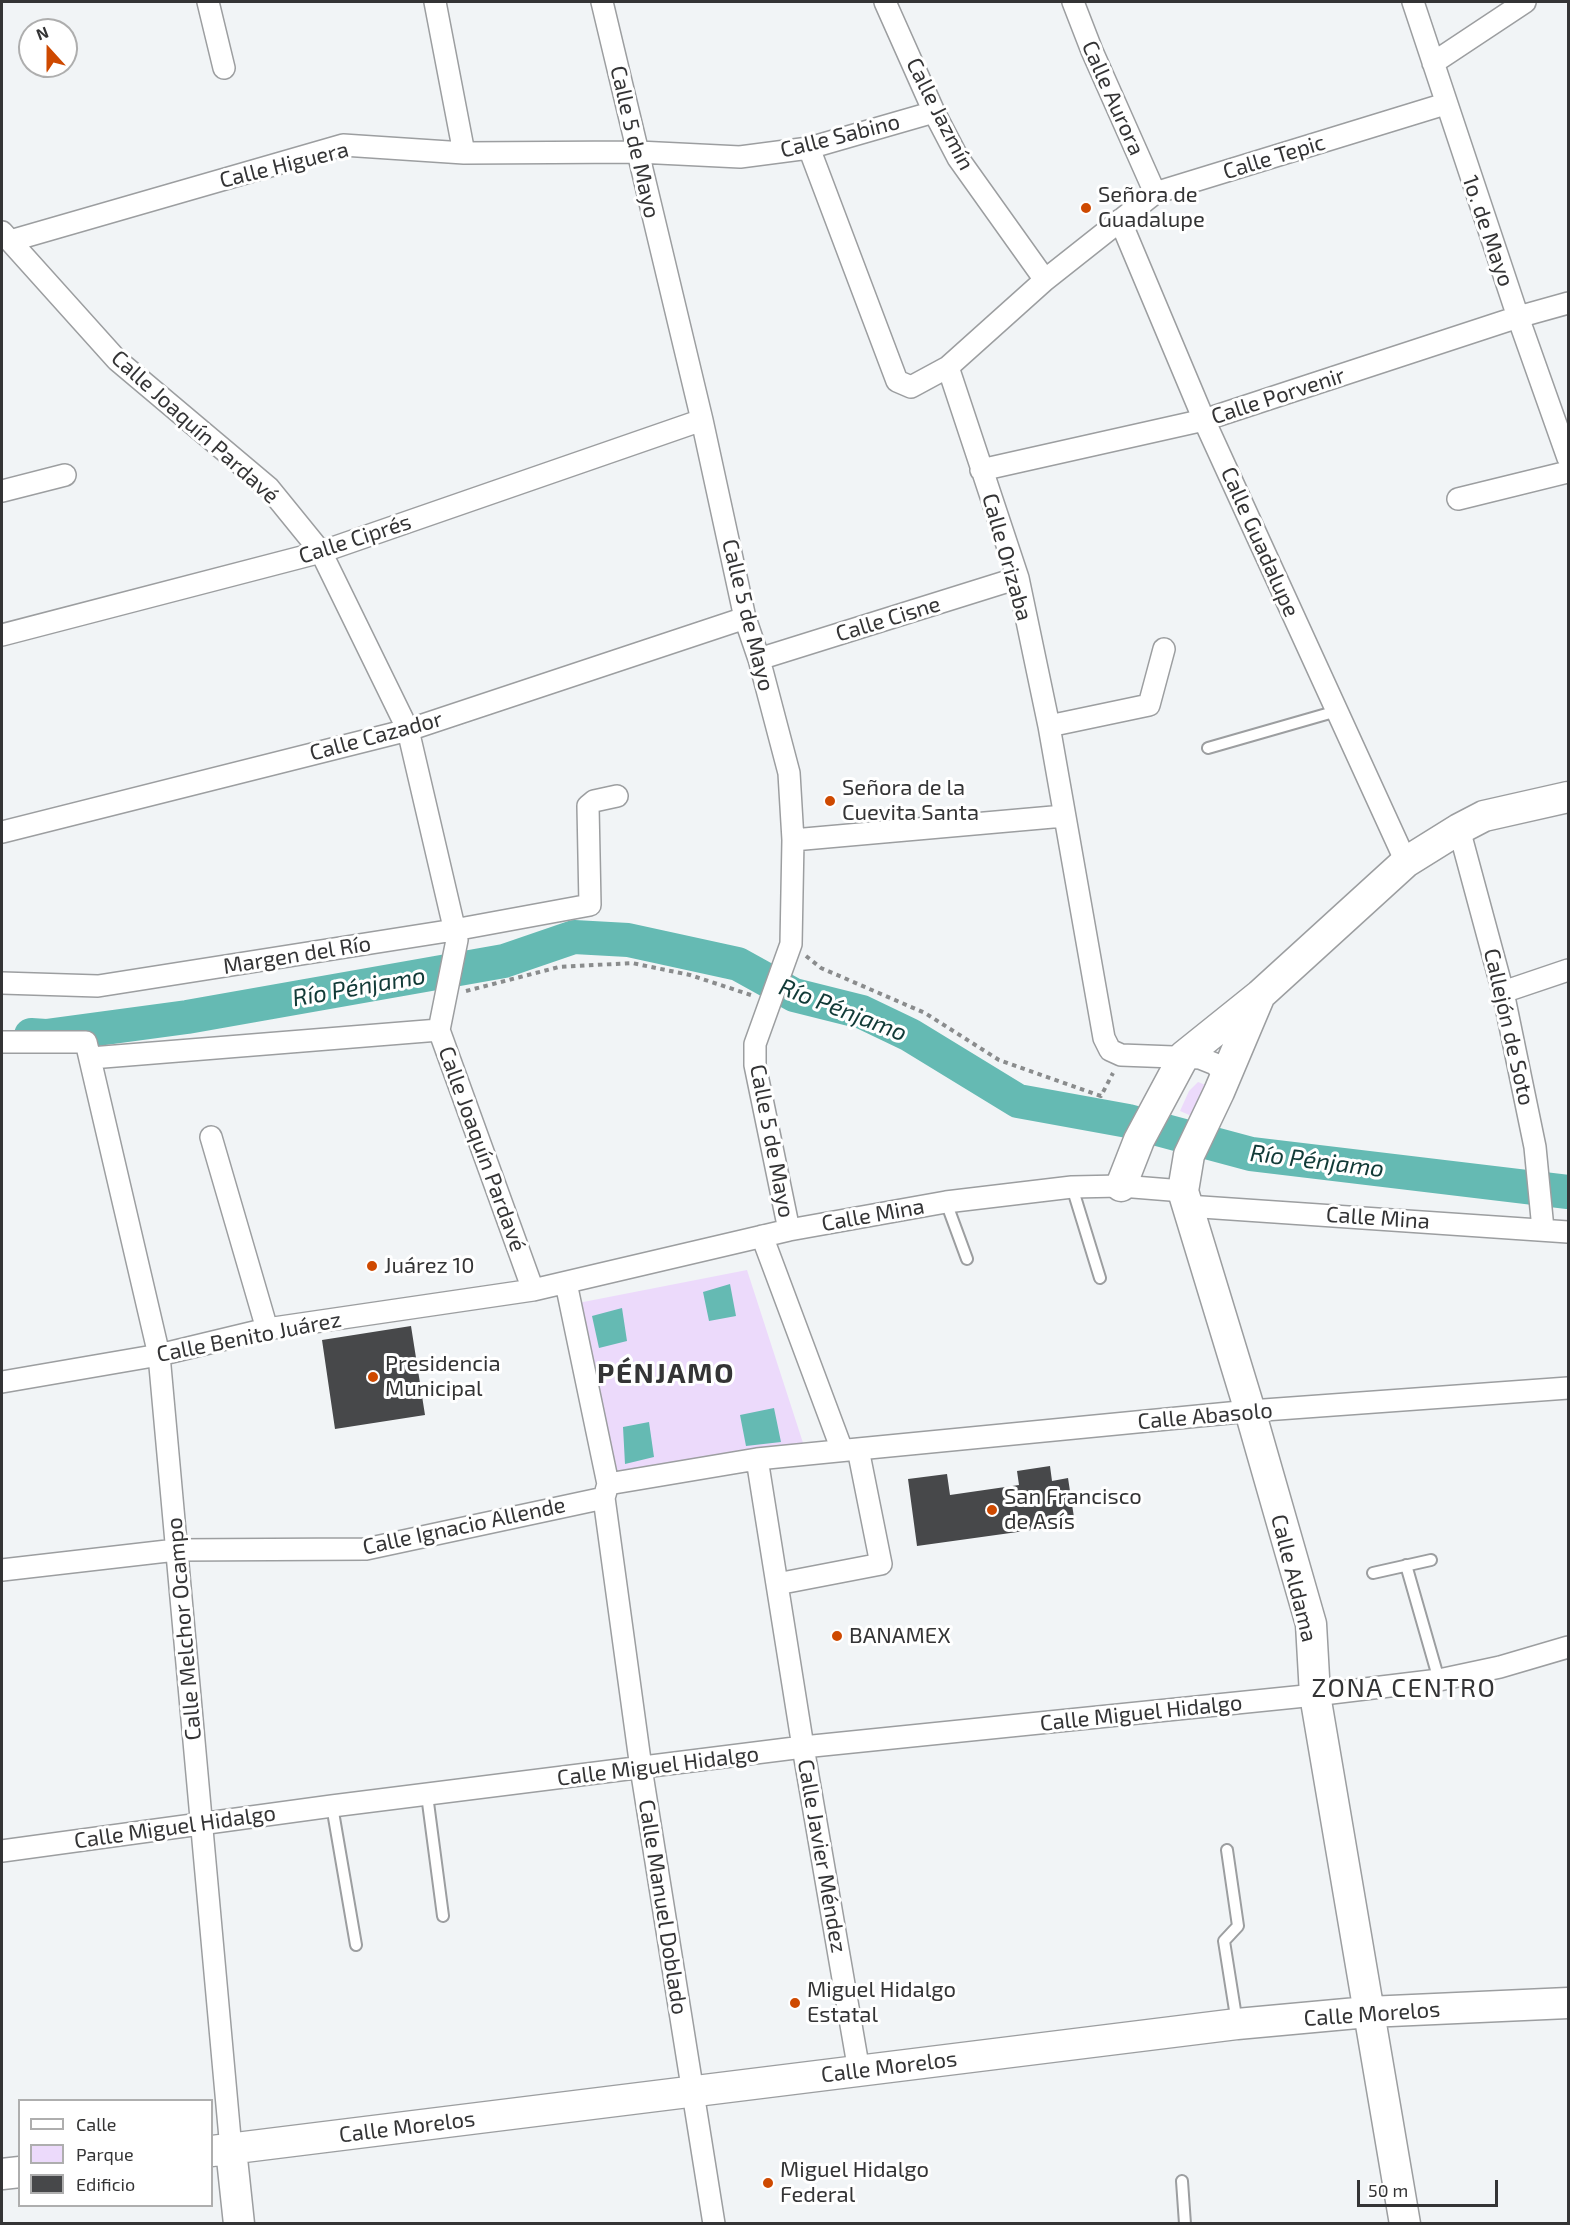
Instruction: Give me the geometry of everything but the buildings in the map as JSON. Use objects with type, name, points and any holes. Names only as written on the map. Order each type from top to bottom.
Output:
[{"type":"street","points":[[208,2],[224,68]]},
{"type":"street","points":[[435,2],[464,153]]},
{"type":"street","name":"Calle 5 de Mayo","points":[[602,2],[702,420],[745,618],[759,659],[789,773],[793,840],[791,944],[755,1044],[754,1065],[789,1230]]},
{"type":"street","name":"Calle Jazmín","points":[[885,2],[934,112],[958,158],[1045,280]]},
{"type":"street","name":"Calle Aurora","points":[[1073,2],[1092,51],[1155,193]]},
{"type":"street","name":"1o. de Mayo","points":[[1413,2],[1445,104],[1518,317],[1562,415],[1569,458]]},
{"type":"street","points":[[1434,63],[1525,2]]},
{"type":"street","name":"Calle Tepic","points":[[948,367],[1045,280],[1155,193],[1445,104]]},
{"type":"street","name":"Calle Sabino","points":[[638,152],[740,157],[809,148],[934,112]]},
{"type":"street","name":"Calle Higuera","points":[[6,236],[343,145],[464,153],[638,152]]},
{"type":"street","points":[[809,148],[897,381],[911,387],[948,367]]},
{"type":"street","name":"Calle Guadalupe","points":[[1120,220],[1204,420],[1406,862]]},
{"type":"street","name":"Calle Joaquín Pardavé","points":[[6,236],[117,360],[269,488],[321,552],[408,730],[455,935],[450,982],[439,1030],[533,1290]]},
{"type":"street","name":"Calle Porvenir","points":[[981,470],[1204,420],[1518,317],[1569,303]]},
{"type":"street","name":"Calle Orizaba","points":[[948,367],[1018,578],[1049,726],[1104,1038],[1116,1053]]},
{"type":"street","name":"Calle Ciprés","points":[[2,635],[321,552],[702,420]]},
{"type":"street","points":[[1458,499],[1569,472]]},
{"type":"street","points":[[2,491],[65,475]]},
{"type":"street","name":"Calle Cisne","points":[[759,659],[1018,578]]},
{"type":"street","name":"Calle Cazador","points":[[2,832],[408,730],[745,618]]},
{"type":"street","points":[[1049,726],[1149,705],[1164,649]]},
{"type":"street","name":"Margen del Río","points":[[2,983],[98,986],[455,935],[590,905],[588,806],[594,801],[616,796]]},
{"type":"street","points":[[1121,1186],[1139,1140],[1184,1056],[1260,995],[1406,862],[1484,816],[1569,797]]},
{"type":"street","points":[[793,840],[1064,816]]},
{"type":"street","name":"Callejón de Soto","points":[[1459,829],[1503,992],[1535,1147],[1543,1229]]},
{"type":"street","points":[[1503,992],[1569,970]]},
{"type":"street","name":"Calle Aldama","points":[[1260,995],[1189,1155],[1185,1198],[1250,1411],[1311,1624],[1315,1695],[1405,2223]]},
{"type":"street","points":[[2,1042],[88,1050],[439,1030]]},
{"type":"street","name":"Calle Melchor Ocampo","points":[[88,1050],[159,1355],[202,1823],[221,2150],[239,2223]]},
{"type":"street","points":[[1116,1053],[1200,1058],[1215,1064],[1222,1084]]},
{"type":"street","points":[[211,1137],[267,1329]]},
{"type":"street","name":"Calle Mina","points":[[533,1290],[789,1230],[946,1202],[1072,1187],[1121,1186],[1185,1198],[1569,1232]]},
{"type":"street","points":[[762,1236],[850,1450],[881,1564],[777,1584]]},
{"type":"street","name":"Calle Manuel Doblado","points":[[566,1283],[606,1491],[641,1768],[714,2223]]},
{"type":"street","name":"Calle Benito Juárez","points":[[2,1382],[159,1355],[267,1329],[533,1290]]},
{"type":"street","name":"Calle Abasolo","points":[[757,1459],[1250,1411],[1569,1388]]},
{"type":"street","name":"Calle Ignacio Allende","points":[[2,1570],[176,1550],[366,1549],[606,1491],[757,1459]]},
{"type":"street","name":"Calle Javier Méndez","points":[[757,1459],[803,1748],[859,2071]]},
{"type":"street","name":"Calle Miguel Hidalgo","points":[[2,1851],[332,1806],[803,1748],[1439,1680],[1500,1667],[1569,1647]]},
{"type":"street","name":"Calle Morelos","points":[[221,2150],[1237,2024],[1368,2012],[1569,2004]]},
{"type":"street","points":[[2,2174],[18,2172]]},
{"type":"lane","points":[[1208,748],[1337,711]]},
{"type":"lane","points":[[1072,1187],[1100,1278]]},
{"type":"lane","points":[[946,1202],[967,1259]]},
{"type":"lane","points":[[1373,1573],[1431,1560]]},
{"type":"lane","points":[[1406,1565],[1439,1680]]},
{"type":"lane","points":[[427,1795],[442,1916]]},
{"type":"lane","points":[[332,1806],[356,1945]]},
{"type":"lane","points":[[1227,1850],[1238,1926],[1224,1941],[1237,2024]]},
{"type":"lane","points":[[1182,2181],[1185,2223]]},
{"type":"path","points":[[791,944],[821,968],[925,1012],[999,1060],[1101,1096],[1116,1053]]},
{"type":"path","points":[[450,982],[459,993],[559,968],[632,963],[690,975],[759,997],[763,1021]]},
{"type":"green space","points":[[1198,1082],[1208,1086],[1201,1120],[1180,1111],[1189,1091]]},
{"type":"green space","points":[[747,1270],[805,1449],[614,1481],[573,1304]]},
{"type":"water","points":[[730,1284],[736,1316],[709,1321],[703,1292]]},
{"type":"water","points":[[622,1308],[627,1341],[599,1348],[592,1316]]},
{"type":"water","points":[[774,1408],[781,1442],[746,1446],[740,1415]]},
{"type":"water","points":[[649,1422],[654,1457],[625,1464],[623,1427]]},
{"type":"waterway","name":"Río Pénjamo","points":[[31,1035],[46,1036],[187,1017],[504,961],[574,937],[628,940],[738,964],[794,995],[862,1012],[910,1035],[1018,1101],[1128,1121],[1251,1154],[1568,1192]]},
{"type":"place","name":"Señora de Guadalupe","points":[[1086,208]]},
{"type":"place","name":"Señora de la Cuevita Santa","points":[[830,801]]},
{"type":"place","name":"Juárez 10","points":[[372,1266]]},
{"type":"place","name":"Presidencia Municipal","points":[[373,1377]]},
{"type":"place","name":"San Francisco de Asís","points":[[992,1510]]},
{"type":"place","name":"BANAMEX","points":[[837,1636]]},
{"type":"place","name":"Miguel Hidalgo Estatal","points":[[795,2003]]},
{"type":"place","name":"Miguel Hidalgo Federal","points":[[768,2183]]},
{"type":"district","name":"PÉNJAMO","points":[[666,1374]]},
{"type":"district","name":"ZONA CENTRO","points":[[1404,1688]]}]
